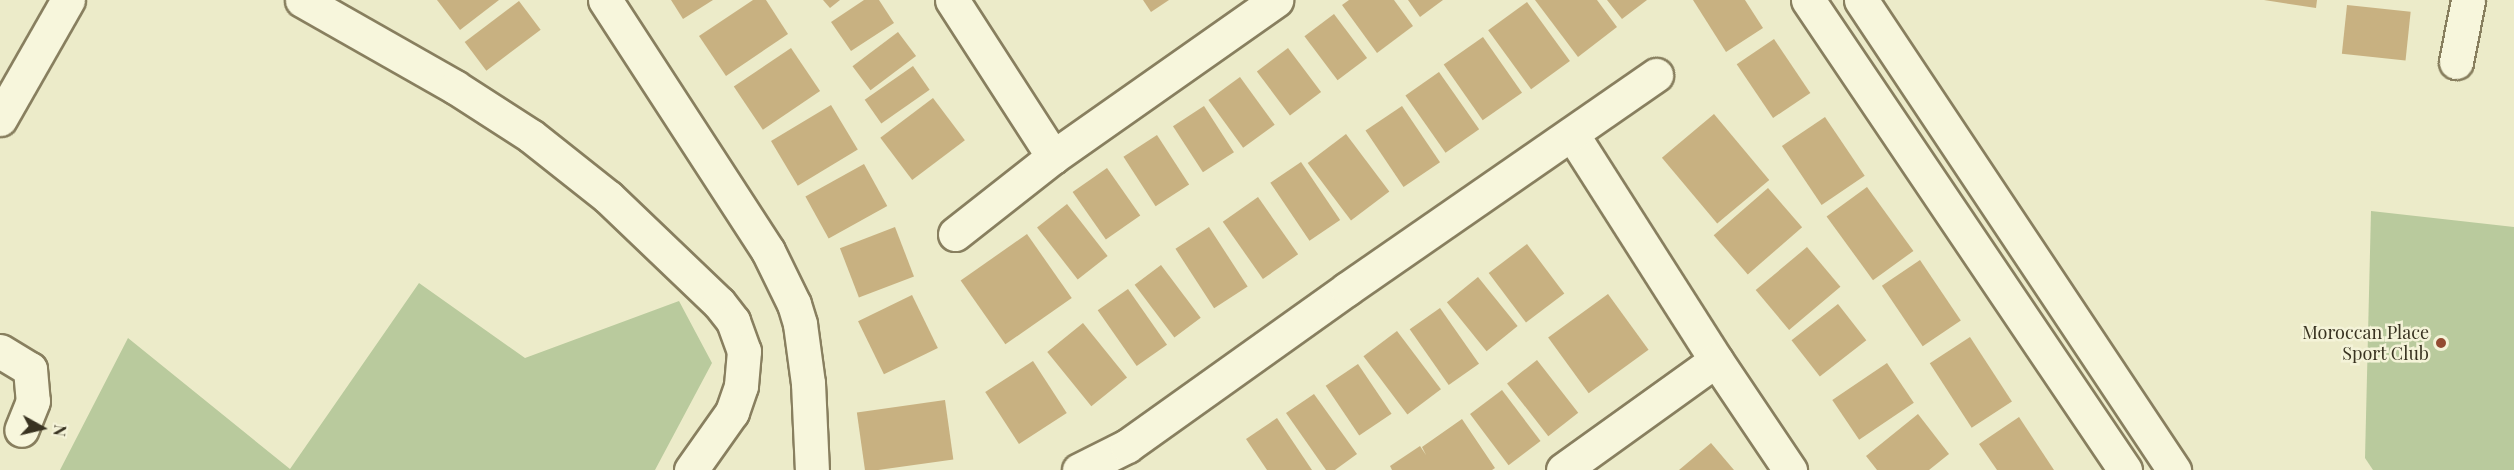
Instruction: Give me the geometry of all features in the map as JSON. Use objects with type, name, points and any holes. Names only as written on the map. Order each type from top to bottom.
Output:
[{"type":"street","points":[[0,119],[68,0]]},
{"type":"street","points":[[302,0],[455,87],[531,135],[590,182],[719,303],[733,321],[744,351],[741,386],[732,412],[691,470]]},
{"type":"street","points":[[604,0],[768,251],[794,304],[800,324],[808,383],[812,470]]},
{"type":"street","points":[[952,0],[1053,157]]},
{"type":"street","points":[[954,234],[1053,157],[1276,0]]},
{"type":"street","points":[[1808,0],[2125,470]]},
{"type":"street","points":[[1861,0],[2174,470]]},
{"type":"street","points":[[2456,62],[2468,0]]},
{"type":"street","points":[[1079,470],[1128,458],[1347,289],[1656,75]]},
{"type":"street","points":[[1572,134],[1716,360],[1790,470]]},
{"type":"street","points":[[0,351],[30,369],[33,401],[21,430]]},
{"type":"street","points":[[1563,470],[1716,360]]},
{"type":"green space","name":"Moroccan Place Sport Club","points":[[2371,211],[2514,227],[2514,470],[2373,470],[2365,458]]},
{"type":"green space","points":[[419,283],[525,358],[679,301],[712,363],[655,470],[60,470],[128,338],[290,469]]},
{"type":"building","points":[[437,0],[499,0],[460,30]]},
{"type":"building","points":[[671,0],[713,0],[683,19]]},
{"type":"building","points":[[753,0],[766,0],[788,34],[726,76],[699,36]]},
{"type":"building","points":[[823,0],[840,0],[830,8]]},
{"type":"building","points":[[864,0],[879,0],[894,23],[851,51],[831,22]]},
{"type":"building","points":[[1143,0],[1169,0],[1151,12]]},
{"type":"building","points":[[1349,0],[1394,0],[1413,26],[1377,53],[1342,5]]},
{"type":"building","points":[[1408,0],[1443,0],[1420,17]]},
{"type":"building","points":[[1535,0],[1597,0],[1617,27],[1578,57]]},
{"type":"building","points":[[1607,0],[1647,0],[1622,19]]},
{"type":"building","points":[[1693,0],[1745,0],[1763,28],[1726,52]]},
{"type":"building","points":[[2264,0],[2317,0],[2316,8]]},
{"type":"building","points":[[519,1],[541,30],[486,71],[465,42]]},
{"type":"building","points":[[1527,2],[1570,61],[1531,89],[1488,30]]},
{"type":"building","points":[[2347,5],[2411,12],[2406,60],[2342,54]]},
{"type":"building","points":[[1334,14],[1367,58],[1338,80],[1304,36]]},
{"type":"building","points":[[898,32],[916,56],[871,90],[852,66]]},
{"type":"building","points":[[1483,37],[1522,93],[1483,120],[1444,65]]},
{"type":"building","points":[[1774,39],[1810,93],[1773,118],[1737,64]]},
{"type":"building","points":[[791,48],[820,91],[763,130],[734,87]]},
{"type":"building","points":[[1288,48],[1321,92],[1290,115],[1257,71]]},
{"type":"building","points":[[913,66],[930,90],[881,124],[865,100]]},
{"type":"building","points":[[1439,72],[1479,129],[1446,153],[1405,96]]},
{"type":"building","points":[[1240,77],[1275,125],[1243,148],[1208,100]]},
{"type":"building","points":[[933,98],[965,140],[912,180],[880,138]]},
{"type":"building","points":[[831,105],[858,150],[798,186],[771,141]]},
{"type":"building","points":[[1204,106],[1234,152],[1203,172],[1173,126]]},
{"type":"building","points":[[1402,106],[1440,162],[1404,187],[1366,131]]},
{"type":"building","points":[[1714,114],[1769,180],[1717,224],[1662,158]]},
{"type":"building","points":[[1825,117],[1865,176],[1822,205],[1782,146]]},
{"type":"building","points":[[1346,134],[1389,192],[1351,220],[1308,163]]},
{"type":"building","points":[[1157,135],[1189,184],[1156,206],[1123,157]]},
{"type":"building","points":[[1301,162],[1340,220],[1309,241],[1270,183]]},
{"type":"building","points":[[864,164],[887,206],[829,238],[805,196]]},
{"type":"building","points":[[1107,168],[1140,216],[1106,240],[1073,192]]},
{"type":"building","points":[[1867,187],[1913,251],[1873,280],[1827,216]]},
{"type":"building","points":[[1768,188],[1802,227],[1748,274],[1714,235]]},
{"type":"building","points":[[1258,197],[1298,254],[1263,279],[1223,222]]},
{"type":"building","points":[[1067,204],[1108,256],[1078,279],[1037,227]]},
{"type":"building","points":[[895,227],[914,276],[859,298],[840,248]]},
{"type":"building","points":[[1209,227],[1248,287],[1214,308],[1175,249]]},
{"type":"building","points":[[1027,234],[1072,298],[1005,344],[961,280]]},
{"type":"building","points":[[1527,244],[1564,294],[1526,322],[1489,273]]},
{"type":"building","points":[[1807,247],[1840,287],[1789,330],[1756,290]]},
{"type":"building","points":[[1920,260],[1961,321],[1923,346],[1882,286]]},
{"type":"building","points":[[1161,265],[1201,318],[1174,338],[1135,285]]},
{"type":"building","points":[[1478,277],[1518,326],[1487,351],[1447,302]]},
{"type":"building","points":[[1128,289],[1167,345],[1137,366],[1098,310]]},
{"type":"building","points":[[1608,294],[1649,350],[1589,393],[1548,337]]},
{"type":"building","points":[[912,295],[938,348],[884,374],[858,321]]},
{"type":"building","points":[[1838,304],[1866,340],[1820,377],[1792,340]]},
{"type":"building","points":[[1440,308],[1479,364],[1449,385],[1410,329]]},
{"type":"building","points":[[1083,323],[1127,377],[1091,406],[1047,352]]},
{"type":"building","points":[[1397,331],[1441,389],[1407,415],[1363,356]]},
{"type":"building","points":[[1970,337],[2012,402],[1972,428],[1930,363]]},
{"type":"building","points":[[1537,360],[1578,413],[1548,436],[1507,383]]},
{"type":"building","points":[[1033,361],[1067,413],[1019,444],[985,392]]},
{"type":"building","points":[[1887,363],[1914,403],[1859,440],[1832,400]]},
{"type":"building","points":[[1358,364],[1392,414],[1359,436],[1326,386]]},
{"type":"building","points":[[1502,390],[1541,441],[1509,465],[1470,414]]},
{"type":"building","points":[[1314,394],[1357,454],[1335,470],[1326,470],[1286,413]]},
{"type":"building","points":[[945,400],[953,459],[865,470],[857,412]]},
{"type":"building","points":[[1918,414],[1949,454],[1929,470],[1877,470],[1866,456]]},
{"type":"building","points":[[2019,417],[2054,470],[1997,470],[1979,444]]},
{"type":"building","points":[[1277,418],[1312,470],[1267,470],[1246,439]]},
{"type":"building","points":[[1462,419],[1495,468],[1492,470],[1392,470],[1390,466],[1420,446],[1426,455],[1422,447]]},
{"type":"building","points":[[1711,443],[1734,470],[1679,470]]},
{"type":"place","name":"Moroccan Place Sport Club","points":[[2441,343]]}]
